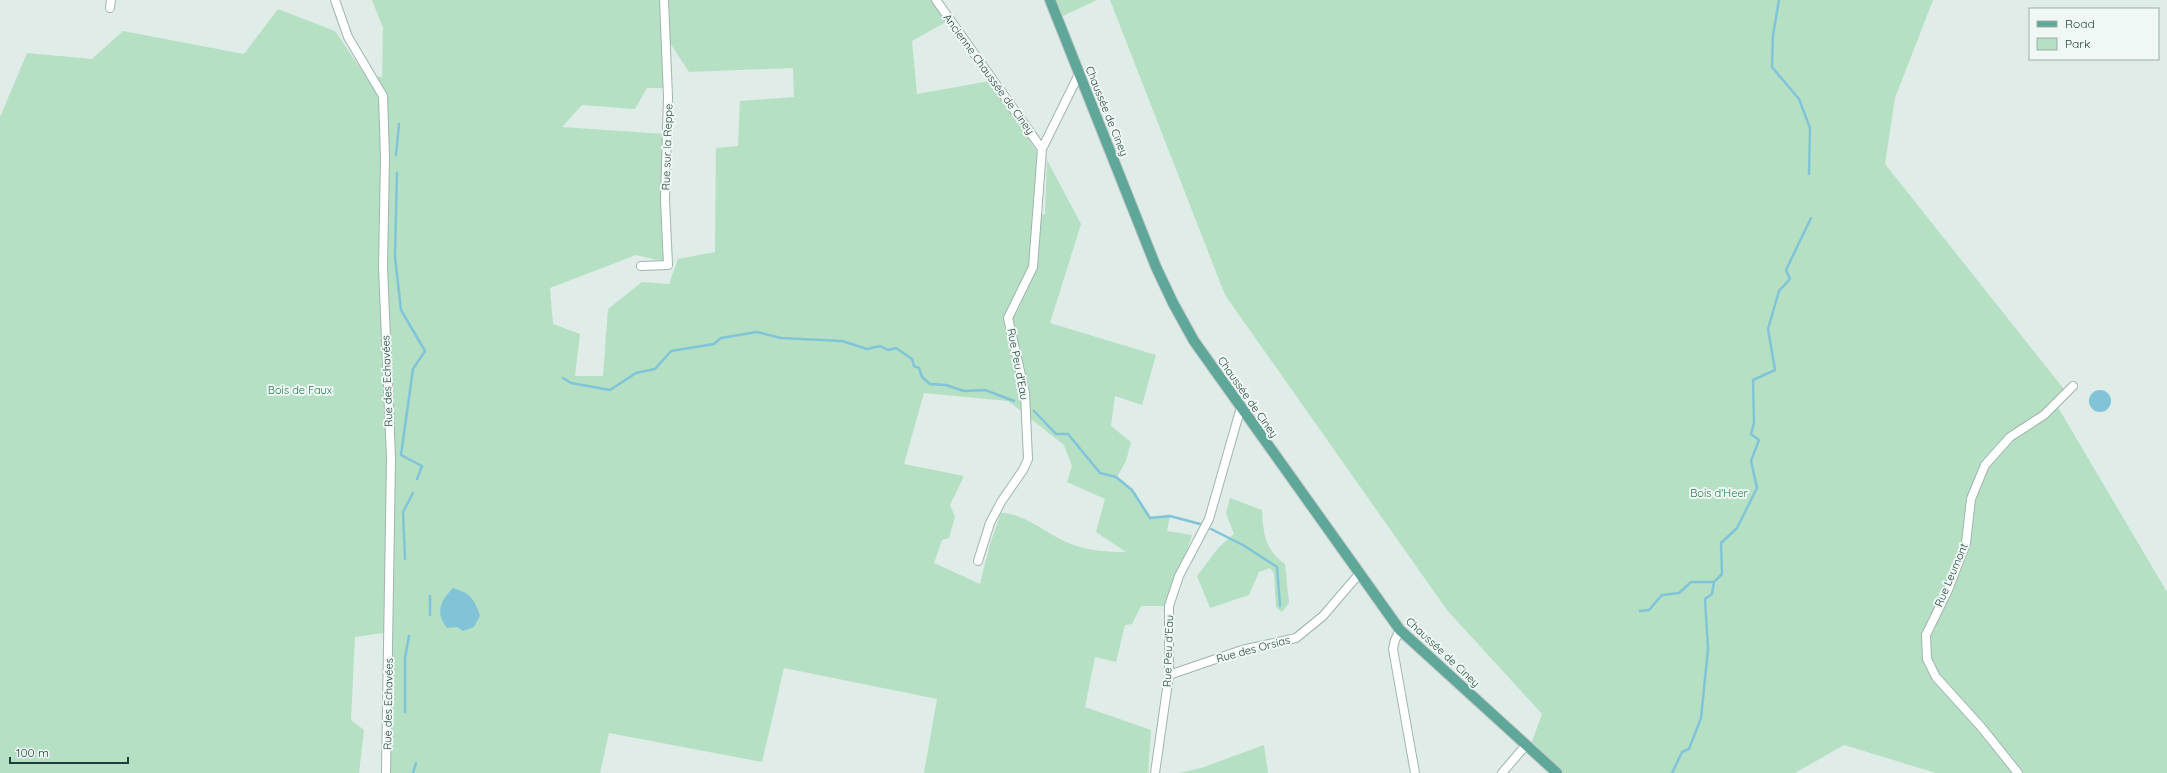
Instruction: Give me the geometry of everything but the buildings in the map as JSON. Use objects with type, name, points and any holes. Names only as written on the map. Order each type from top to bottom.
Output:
[{"type":"main road","name":"Chaussée de Ciney","points":[[1050,0],[1172,303],[1194,341],[1240,408],[1400,630],[1557,773]]},
{"type":"street","name":"Rue des Echavées","points":[[335,0],[348,37],[383,96],[385,158],[383,267],[391,458],[386,773]]},
{"type":"street","name":"Rue sur la Reppe","points":[[641,266],[668,266],[665,200],[668,97],[664,0]]},
{"type":"street","name":"Ancienne Chaussée de Ciney","points":[[936,0],[1042,149]]},
{"type":"street","name":"Rue Peu d'Eau","points":[[978,561],[990,523],[1001,502],[1023,470],[1028,458],[1025,393],[1008,318],[1033,267],[1042,149],[1079,74]]},
{"type":"street","name":"Rue Leumont","points":[[2018,773],[1982,728],[1936,677],[1927,659],[1926,635],[1948,590],[1966,543],[1971,499],[1985,465],[2010,437],[2044,415],[2073,386]]},
{"type":"street","name":"Rue Peu d'Eau","points":[[1155,773],[1169,675],[1169,606],[1180,576],[1208,519],[1240,408]]},
{"type":"street","name":"Rue des Orsias","points":[[1169,675],[1242,650],[1296,638],[1323,616],[1359,574]]},
{"type":"street","points":[[1400,630],[1395,640],[1393,649],[1415,773]]},
{"type":"street","points":[[1502,773],[1526,745]]},
{"type":"green space","name":"Bois de Faux","points":[[372,0],[661,0],[664,88],[647,88],[635,109],[582,105],[562,127],[664,134],[666,262],[636,255],[550,288],[553,324],[580,334],[575,376],[603,376],[608,309],[642,282],[669,284],[678,259],[715,252],[716,148],[738,146],[740,101],[794,97],[793,68],[689,72],[670,43],[669,0],[931,0],[946,22],[912,41],[917,94],[990,81],[1037,152],[1038,163],[1034,216],[1045,214],[1047,160],[1081,224],[1050,323],[1156,355],[1142,405],[1115,396],[1111,426],[1131,442],[1126,461],[1117,477],[1132,490],[1150,518],[1170,516],[1167,531],[1192,535],[1169,606],[1141,606],[1132,624],[1125,625],[1116,662],[1095,657],[1085,707],[1151,730],[1148,773],[924,773],[937,699],[784,668],[762,762],[609,733],[600,773],[386,773],[389,632],[355,637],[351,720],[364,730],[359,773],[0,773],[0,117],[27,53],[92,59],[123,31],[244,54],[278,9],[335,31],[365,75],[382,77],[383,28]],"holes":[[[924,393],[1008,401],[1064,445],[1072,466],[1067,482],[1105,499],[1096,532],[1126,552],[1098,551],[1071,544],[1020,517],[1001,513],[990,544],[980,584],[934,563],[942,540],[949,538],[955,517],[950,505],[964,476],[904,464]]]},
{"type":"green space","points":[[1056,0],[1097,0],[1063,16]]},
{"type":"green space","name":"Bois d'Heer","points":[[1110,0],[1933,0],[1895,98],[1885,164],[2067,393],[2056,404],[2167,592],[2167,773],[1936,773],[1844,745],[1795,773],[1561,773],[1531,744],[1542,714],[1447,610],[1225,295]]},
{"type":"green space","points":[[1230,498],[1262,510],[1266,540],[1273,553],[1285,564],[1289,603],[1282,612],[1276,607],[1274,573],[1270,568],[1259,572],[1249,595],[1210,608],[1197,576],[1219,547],[1234,534],[1226,513]]},
{"type":"green space","points":[[1264,745],[1268,773],[1179,773],[1201,768]]},
{"type":"water","points":[[2100,390],[2108,393],[2111,401],[2108,409],[2100,412],[2092,409],[2089,401],[2092,393]]},
{"type":"water","points":[[453,588],[464,592],[474,601],[480,616],[474,627],[463,631],[457,627],[447,628],[443,623],[440,612],[442,602]]},
{"type":"waterway","points":[[1779,0],[1773,35],[1772,67],[1799,99],[1810,128],[1809,174]]},
{"type":"waterway","points":[[396,155],[399,124]]},
{"type":"waterway","points":[[397,173],[395,257],[401,310],[425,351],[413,369],[401,455],[422,466],[417,479]]},
{"type":"waterway","points":[[1672,773],[1682,752],[1689,749],[1701,718],[1708,649],[1705,599],[1712,594],[1714,582],[1722,574],[1721,543],[1737,528],[1757,488],[1751,461],[1759,440],[1751,434],[1754,423],[1753,380],[1775,370],[1768,329],[1779,291],[1790,279],[1786,270],[1811,218]]},
{"type":"waterway","points":[[563,378],[571,383],[610,390],[636,373],[655,369],[671,351],[714,344],[721,338],[757,332],[781,338],[842,341],[867,349],[880,346],[888,350],[896,348],[912,359],[914,366],[919,368],[922,377],[930,384],[946,385],[964,391],[985,390],[1014,401]]},
{"type":"waterway","points":[[1034,411],[1056,434],[1068,434],[1100,473],[1116,477],[1132,490],[1150,518],[1170,516],[1200,524]]},
{"type":"waterway","points":[[405,559],[403,512],[413,493]]},
{"type":"waterway","points":[[1211,529],[1243,545],[1277,567],[1280,606]]},
{"type":"waterway","points":[[1640,611],[1649,610],[1662,595],[1679,593],[1691,582],[1714,582]]},
{"type":"waterway","points":[[430,596],[430,615]]},
{"type":"waterway","points":[[405,712],[405,658],[409,636]]},
{"type":"waterway","points":[[413,773],[416,763]]}]
